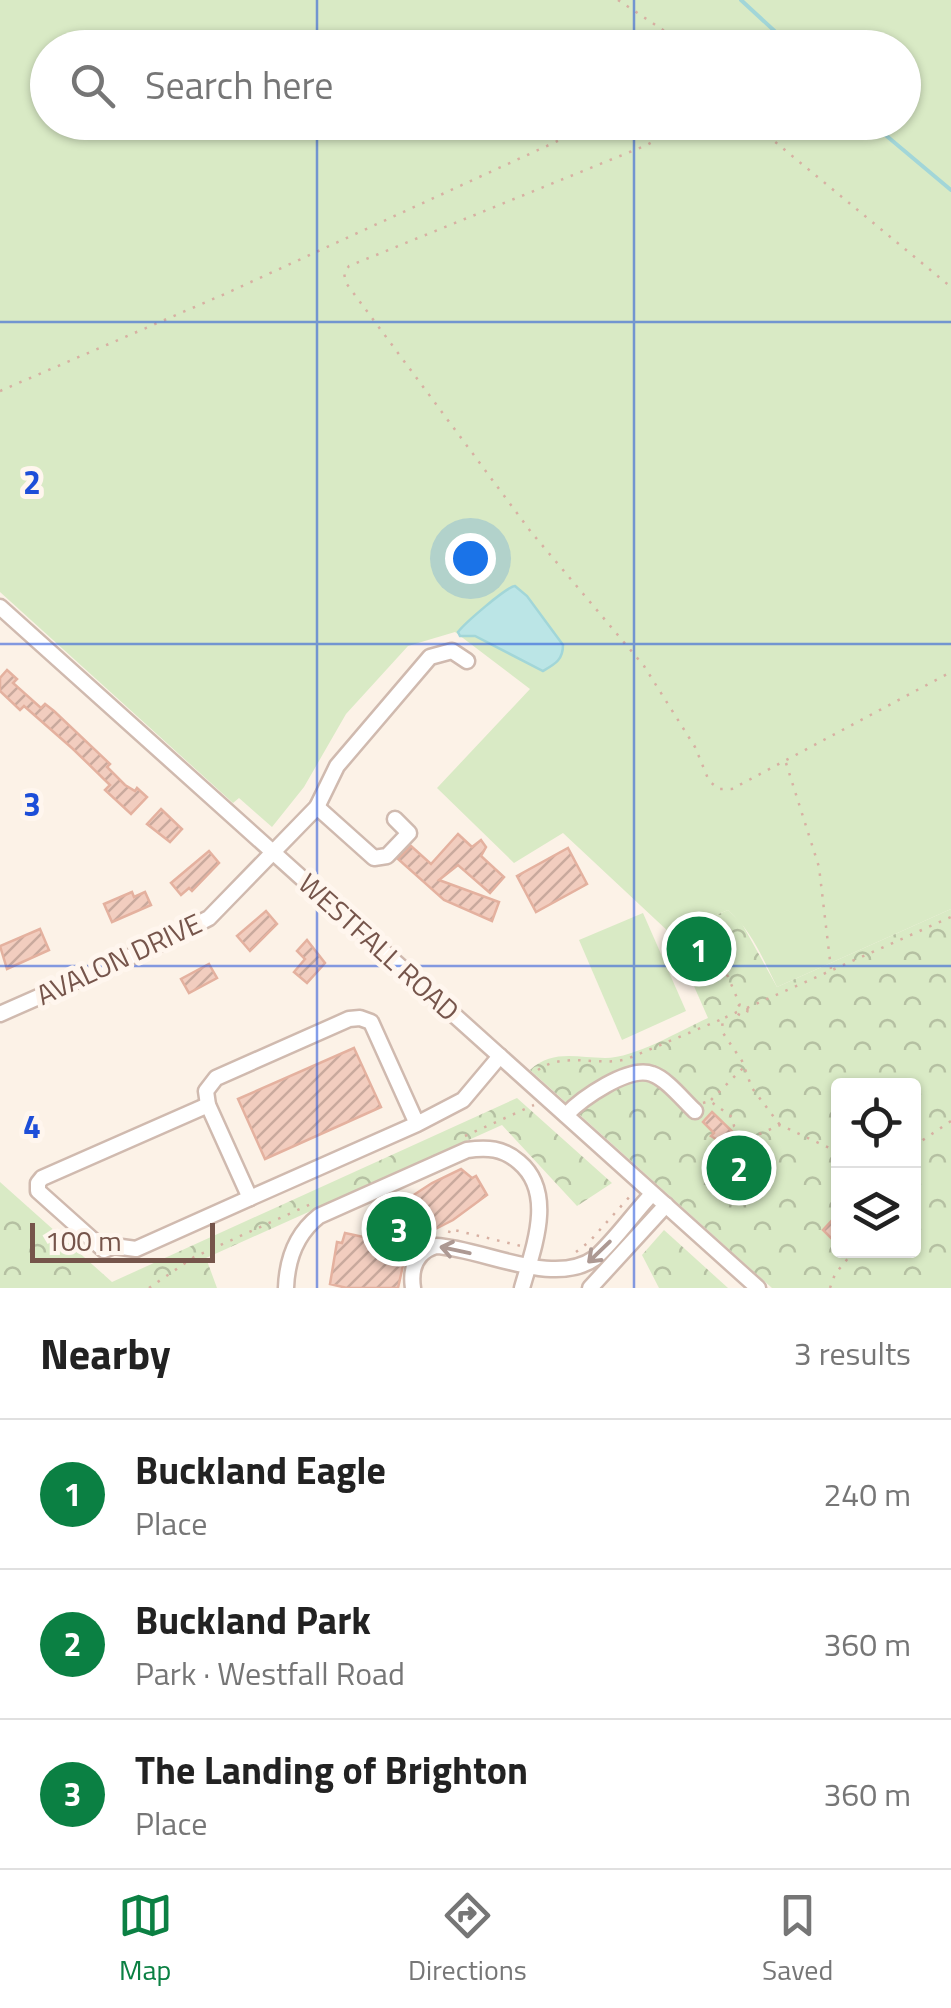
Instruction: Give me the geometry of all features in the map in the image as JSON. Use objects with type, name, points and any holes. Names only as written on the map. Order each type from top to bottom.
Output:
[{"type":"street","name":"WESTFALL ROAD","points":[[0,607],[758,1288]]},
{"type":"street","name":"AVALON DRIVE","points":[[0,1014],[192,928],[224,906],[317,807],[337,766],[430,658],[452,651],[466,661]]},
{"type":"street","points":[[366,729],[381,741]]},
{"type":"street","points":[[317,807],[374,858],[387,856],[409,833],[395,819]]},
{"type":"street","points":[[250,1198],[208,1105],[206,1091],[216,1078],[349,1019],[372,1022],[417,1124]]},
{"type":"street","points":[[208,1105],[42,1178],[38,1191],[104,1250],[114,1246],[136,1249],[463,1100],[500,1056]]},
{"type":"street","points":[[566,1115],[585,1096],[644,1072],[655,1074],[695,1111]]},
{"type":"street","points":[[286,1288],[295,1244],[304,1228],[319,1216],[467,1150],[485,1148],[515,1158],[529,1171],[536,1185],[540,1203],[522,1288]]},
{"type":"street","points":[[413,1288],[411,1278],[418,1256],[436,1246],[528,1268],[564,1272],[579,1269],[593,1260],[652,1194]]},
{"type":"street","points":[[590,1288],[666,1206]]},
{"type":"path","points":[[618,0],[663,30]]},
{"type":"path","points":[[0,392],[560,140]]},
{"type":"path","points":[[656,140],[349,266],[344,273],[346,284],[532,532],[644,666],[695,747],[709,781],[720,788],[732,788],[951,672]]},
{"type":"path","points":[[774,140],[951,287]]},
{"type":"path","points":[[785,762],[820,868],[831,971]]},
{"type":"path","points":[[737,1012],[743,1015],[747,1008],[951,918]]},
{"type":"path","points":[[719,956],[698,961],[689,952],[689,938],[709,932],[740,1005],[747,1008]]},
{"type":"path","points":[[538,1070],[564,1060],[611,1063],[627,1059],[722,1020],[737,1012],[740,1005]]},
{"type":"path","points":[[722,1020],[722,1032],[758,1097],[780,1125],[831,1149]]},
{"type":"path","points":[[695,1111],[710,1102],[744,1067]]},
{"type":"path","points":[[710,1102],[732,1117],[734,1126],[750,1141]]},
{"type":"path","points":[[921,1141],[951,1121]]},
{"type":"path","points":[[736,1155],[765,1130],[780,1125]]},
{"type":"path","points":[[576,1252],[632,1194]]},
{"type":"path","points":[[830,1288],[849,1258]]},
{"type":"green space","points":[[0,0],[951,0],[951,909],[777,987],[750,936],[728,910],[671,934],[563,833],[514,863],[437,788],[530,689],[455,632],[408,646],[346,714],[304,787],[272,827],[239,798],[233,803],[0,592]]},
{"type":"green space","points":[[951,909],[951,1288],[772,1288],[530,1070],[556,1057],[630,1054],[708,1018],[671,934],[728,910],[741,922],[777,987]]},
{"type":"green space","points":[[643,913],[686,1011],[622,1040],[579,940]]},
{"type":"green space","points":[[517,1098],[612,1183],[577,1206],[502,1125],[206,1258],[217,1288],[0,1288],[0,1182],[112,1282]]},
{"type":"green space","points":[[664,1230],[728,1288],[659,1288],[642,1255]]},
{"type":"water","points":[[515,586],[563,645],[560,658],[543,671],[475,636],[460,636],[458,632]]},
{"type":"building","points":[[7,670],[17,679],[13,683],[41,708],[45,704],[54,711],[110,764],[107,767],[125,785],[135,791],[137,788],[147,797],[131,814],[105,790],[110,785],[73,749],[24,706],[20,710],[0,691],[0,678]]},
{"type":"building","points":[[161,809],[182,829],[170,842],[147,824]]},
{"type":"building","points":[[458,834],[472,847],[481,840],[486,847],[481,856],[504,877],[490,893],[458,865],[439,880],[499,902],[492,921],[444,900],[398,859],[411,846],[431,864]]},
{"type":"building","points":[[568,848],[587,884],[536,912],[517,876]]},
{"type":"building","points":[[209,851],[219,863],[192,891],[189,888],[181,895],[171,883]]},
{"type":"building","points":[[132,892],[134,897],[145,892],[151,905],[112,922],[104,904]]},
{"type":"building","points":[[266,911],[277,924],[250,951],[237,936]]},
{"type":"building","points":[[40,929],[49,950],[7,969],[0,946]]},
{"type":"building","points":[[307,940],[325,963],[307,983],[294,972],[305,959],[297,951]]},
{"type":"building","points":[[209,964],[217,978],[189,993],[181,979]]},
{"type":"building","points":[[354,1048],[381,1107],[265,1159],[238,1099]]},
{"type":"building","points":[[712,1112],[739,1138],[730,1148],[711,1136],[714,1133],[703,1122]]},
{"type":"building","points":[[461,1169],[472,1178],[476,1176],[487,1195],[453,1220],[408,1243],[398,1288],[330,1284],[337,1242],[342,1243],[345,1233],[368,1238],[370,1225],[386,1213]]},
{"type":"building","points":[[831,1221],[831,1238],[823,1230]]},
{"type":"waterway","points":[[741,0],[774,30]]},
{"type":"waterway","points":[[891,140],[951,190]]},
{"type":"place","name":"Buckland Eagle","points":[[699,949]]},
{"type":"place","name":"Buckland Park","points":[[739,1168]]},
{"type":"place","name":"The Landing of Brighton","points":[[399,1229]]}]
